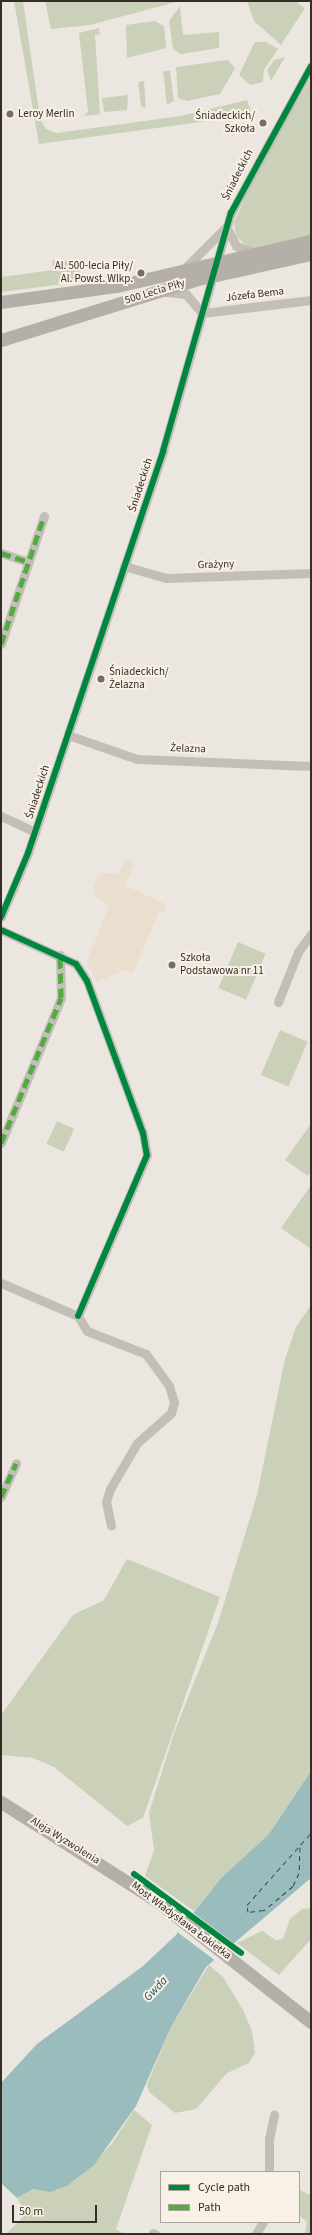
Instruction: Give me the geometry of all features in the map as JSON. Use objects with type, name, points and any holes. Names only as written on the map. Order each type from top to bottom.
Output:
[{"type":"street","name":"Śniadeckich","points":[[1,917],[36,832],[163,451],[227,226],[242,188],[311,66]]},
{"type":"street","name":"Śniadeckich","points":[[177,273],[227,226]]},
{"type":"street","points":[[227,226],[236,246],[260,254]]},
{"type":"street","name":"500 Lecia Piły","points":[[1,340],[260,254],[311,242]]},
{"type":"street","name":"500 Lecia Piły","points":[[1,302],[117,286],[177,273],[215,270],[311,254]]},
{"type":"street","points":[[137,296],[182,292],[191,298],[202,313]]},
{"type":"street","name":"Józefa Bema","points":[[202,313],[311,300]]},
{"type":"street","points":[[1,644],[44,516]]},
{"type":"street","points":[[1,553],[29,562]]},
{"type":"street","name":"Grażyny","points":[[124,566],[166,578],[311,573]]},
{"type":"street","name":"Żelazna","points":[[68,735],[136,759],[311,766]]},
{"type":"street","points":[[1,816],[36,832]]},
{"type":"street","points":[[1,930],[60,955],[76,964],[88,981],[132,1100],[147,1155],[78,1316]]},
{"type":"street","points":[[278,1002],[298,952],[311,934]]},
{"type":"street","points":[[1,1143],[61,998],[60,955]]},
{"type":"street","points":[[1,1283],[78,1316],[87,1331],[146,1354],[169,1386],[174,1402],[171,1413],[137,1443],[124,1460],[106,1502],[111,1525]]},
{"type":"street","points":[[1,1497],[16,1463]]},
{"type":"street","name":"Aleja Wyzwolenia","points":[[1,1802],[128,1881]]},
{"type":"street","name":"Most Władysława Łokietka","points":[[128,1881],[235,1960],[311,2022]]},
{"type":"street","points":[[268,2171],[269,2139],[274,2116]]},
{"type":"street","points":[[256,2234],[262,2223]]},
{"type":"green space","points":[[14,1],[23,1],[40,118],[46,129],[57,133],[181,116],[247,100],[252,115],[39,144]]},
{"type":"green space","points":[[45,1],[180,1],[90,25],[51,29]]},
{"type":"green space","points":[[247,1],[295,1],[305,8],[281,45],[254,21]]},
{"type":"green space","points":[[180,6],[183,35],[219,32],[219,48],[181,54],[173,49],[169,21]]},
{"type":"green space","points":[[155,21],[164,26],[166,48],[127,58],[126,25]]},
{"type":"green space","points":[[99,28],[100,34],[95,35],[100,114],[83,116],[88,112],[79,33]]},
{"type":"green space","points":[[255,42],[266,42],[278,49],[264,70],[263,82],[250,85],[239,75]]},
{"type":"green space","points":[[285,57],[271,81],[267,70],[274,60]]},
{"type":"green space","points":[[228,60],[235,68],[220,94],[187,101],[178,98],[176,67]]},
{"type":"green space","points":[[163,71],[170,71],[174,101],[167,105]]},
{"type":"green space","points":[[311,79],[311,237],[263,249],[247,247],[236,236],[234,222],[263,160]]},
{"type":"green space","points":[[144,81],[146,108],[141,106],[138,82]]},
{"type":"green space","points":[[128,95],[127,110],[104,112],[102,98]]},
{"type":"green space","points":[[63,259],[79,267],[80,276],[72,283],[1,292],[1,277],[53,270],[52,261]]},
{"type":"green space","points":[[238,942],[266,954],[246,1000],[218,988]]},
{"type":"green space","points":[[280,1030],[308,1042],[288,1087],[261,1075]]},
{"type":"green space","points":[[57,1121],[74,1129],[64,1152],[46,1144]]},
{"type":"green space","points":[[311,1124],[311,1172],[308,1176],[285,1160]]},
{"type":"green space","points":[[311,1185],[311,1249],[281,1228]]},
{"type":"green space","points":[[311,1305],[311,1771],[269,1834],[221,1878],[194,1911],[145,1876],[154,1850],[149,1813],[175,1730],[218,1623],[257,1495],[285,1359],[296,1327]]},
{"type":"green space","points":[[127,1559],[220,1597],[143,1818],[127,1826],[54,1767],[33,1758],[1,1755],[1,1715],[73,1615],[104,1600]]},
{"type":"green space","points":[[311,1908],[311,1939],[279,1975],[237,1943],[262,1931],[276,1940],[283,1939],[290,1919],[302,1909]]},
{"type":"green space","points":[[209,1965],[223,1977],[243,2010],[252,2031],[255,2053],[249,2063],[227,2073],[196,2109],[175,2113],[149,2092],[147,2085],[171,2027]]},
{"type":"green space","points":[[134,2110],[152,2125],[116,2229],[124,2234],[7,2233],[26,2214],[17,2198],[33,2189],[57,2190],[78,2178],[111,2145]]},
{"type":"green space","points":[[300,2190],[311,2195],[311,2234],[305,2234],[307,2222],[300,2216]]},
{"type":"shaded area","points":[[125,859],[135,864],[124,885],[167,905],[164,913],[159,911],[133,973],[125,970],[96,982],[87,962],[109,905],[96,897],[93,885],[101,873],[119,873]]},
{"type":"water","name":"Gwda","points":[[311,1771],[311,1878],[206,1967],[171,2027],[136,2106],[94,2165],[67,2186],[50,2192],[33,2189],[17,2198],[1,2183],[1,2083],[37,2044],[143,1966],[175,1936],[221,1878],[269,1834]]},
{"type":"pier","points":[[191,1911],[234,1943],[219,1963],[176,1931]]},
{"type":"ferry route","points":[[300,1847],[299,1873],[293,1886],[264,1910],[248,1912],[247,1905],[311,1833]]},
{"type":"marked path","points":[[1,644],[44,516]]},
{"type":"marked path","points":[[1,553],[29,562]]},
{"type":"marked path","points":[[1,1143],[61,998],[60,955]]},
{"type":"marked path","points":[[1,1497],[16,1463]]},
{"type":"cycle path","points":[[1,917],[28,853],[163,451],[231,213],[311,66]]},
{"type":"cycle path","points":[[1,930],[76,964],[87,981],[143,1133],[147,1155],[78,1316]]},
{"type":"cycle path","points":[[134,1874],[241,1953]]},
{"type":"place","name":"Leroy Merlin","points":[[10,114]]},
{"type":"place","name":"Śniadeckich/ Szkoła","points":[[263,123]]},
{"type":"place","name":"Al. 500-lecia Piły/ Al. Powst. Wlkp.","points":[[141,273]]},
{"type":"place","name":"Śniadeckich/ Żelazna","points":[[101,679]]},
{"type":"place","name":"Szkoła Podstawowa nr 11","points":[[172,965]]}]
